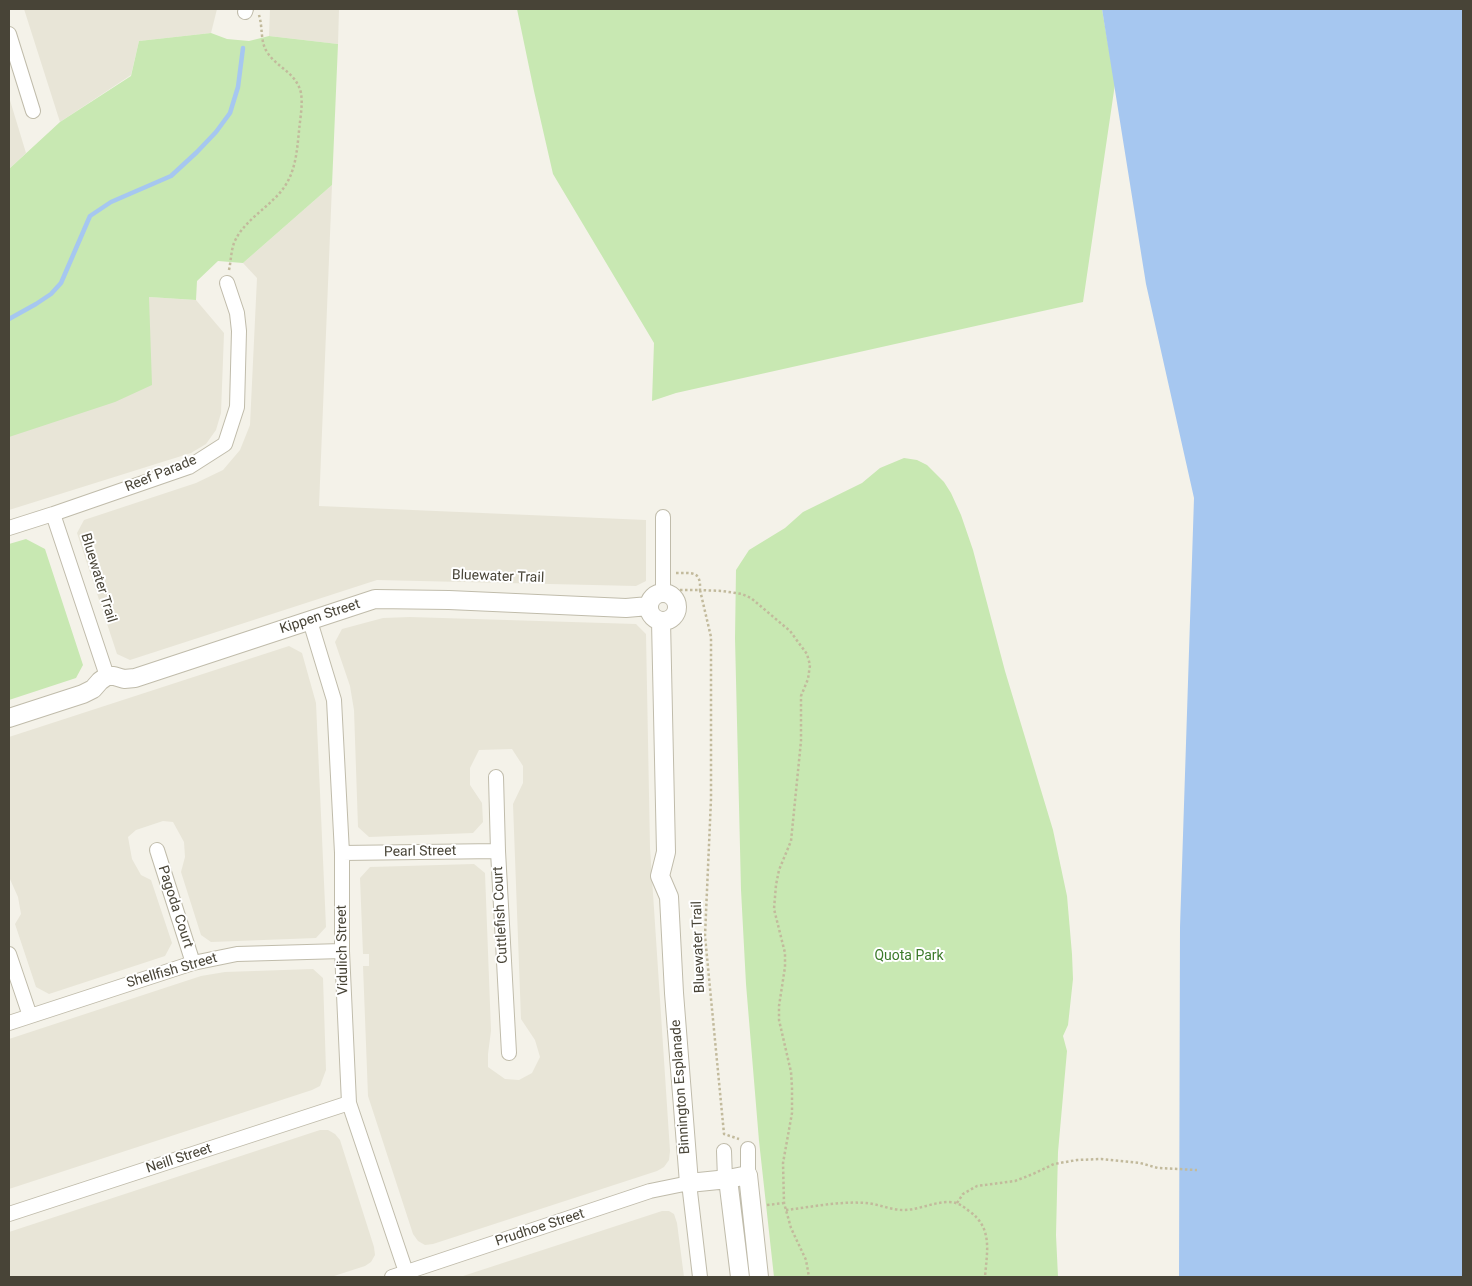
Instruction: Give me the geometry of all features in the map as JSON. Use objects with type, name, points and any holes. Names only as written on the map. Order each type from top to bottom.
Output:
[{"type":"street","points":[[9,34],[33,112]]},
{"type":"street","name":"Reef Parade","points":[[9,528],[189,467],[225,444],[237,407],[239,331],[237,313],[227,283]]},
{"type":"street","points":[[9,718],[83,694],[93,689],[100,680],[107,676],[54,514]]},
{"type":"street","points":[[662,592],[663,517]]},
{"type":"street","points":[[662,592],[671,596],[676,608],[670,618],[661,620],[652,616],[649,606],[654,596],[662,592]]},
{"type":"street","name":"Kippen Street","points":[[107,676],[124,679],[135,678],[375,599],[450,600],[626,608],[649,606]]},
{"type":"street","name":"Binnington Esplanade","points":[[661,620],[666,852],[675,875],[669,897],[674,993],[689,1183],[700,1277]]},
{"type":"street","name":"Vidulich Street","points":[[310,621],[334,700],[342,853],[342,951],[349,1103],[406,1272]]},
{"type":"street","name":"Cuttlefish Court","points":[[496,777],[498,852],[509,1053]]},
{"type":"street","name":"Pagoda Court","points":[[157,850],[192,963]]},
{"type":"street","name":"Pearl Street","points":[[342,853],[498,852]]},
{"type":"street","name":"Shellfish Street","points":[[9,1023],[192,963],[237,954],[342,951]]},
{"type":"street","points":[[9,954],[30,1016]]},
{"type":"street","name":"Neill Street","points":[[9,1214],[349,1103]]},
{"type":"street","points":[[744,1144],[759,1277]]},
{"type":"street","points":[[724,1151],[740,1277]]},
{"type":"street","points":[[689,1183],[748,1175]]},
{"type":"street","name":"Prudhoe Street","points":[[392,1277],[650,1192],[689,1183]]},
{"type":"path","points":[[227,283],[235,242],[247,224],[284,188],[296,157],[301,94],[293,76],[273,60],[266,51],[262,42],[261,22]]},
{"type":"path","name":"Bluewater Trail","points":[[662,573],[693,573],[700,578],[700,590],[711,637],[711,799],[707,875],[707,965],[724,1134],[744,1144]]},
{"type":"path","points":[[662,592],[722,591],[742,594],[751,598],[768,610],[790,631],[807,654],[810,665],[808,679],[801,696],[801,740],[791,841],[779,870],[774,899],[774,909],[785,954],[779,1020],[792,1087],[792,1114],[783,1162],[784,1203],[794,1235],[806,1260],[809,1277]]},
{"type":"path","points":[[957,1203],[963,1194],[977,1186],[1014,1181],[1054,1164],[1077,1160],[1101,1159],[1140,1163],[1158,1168],[1197,1170]]},
{"type":"path","points":[[786,1210],[846,1202],[868,1203],[902,1210],[918,1209],[945,1202],[957,1203],[976,1216],[984,1226],[987,1243],[984,1277]]},
{"type":"path","points":[[767,1204],[784,1203]]},
{"type":"shaded area","points":[[24,9],[217,9],[211,33],[139,41],[131,75],[60,122]]},
{"type":"shaded area","points":[[270,9],[339,9],[338,44],[269,36]]},
{"type":"shaded area","points":[[9,97],[26,153],[9,169]]},
{"type":"shaded area","points":[[332,185],[319,506],[646,520],[646,581],[636,586],[377,580],[130,660],[117,654],[77,533],[84,520],[196,483],[223,470],[240,450],[250,425],[257,278],[243,263]]},
{"type":"shaded area","points":[[149,297],[196,300],[224,333],[221,413],[216,430],[206,444],[191,453],[9,510],[9,437]]},
{"type":"shaded area","points":[[410,617],[636,624],[646,634],[650,848],[670,1151],[669,1160],[664,1167],[657,1171],[425,1245],[418,1241],[413,1234],[368,1096],[363,966],[369,966],[369,954],[363,954],[360,878],[370,867],[474,864],[485,873],[491,1031],[488,1067],[505,1079],[519,1080],[532,1073],[540,1057],[535,1040],[521,1019],[513,804],[523,783],[523,766],[512,749],[479,750],[470,768],[470,785],[482,803],[483,822],[473,833],[369,837],[358,827],[354,710],[350,686],[335,642],[342,629],[383,618]]},
{"type":"shaded area","points":[[289,646],[302,653],[316,703],[326,927],[316,938],[211,942],[201,935],[181,872],[185,857],[184,842],[173,822],[163,821],[136,830],[128,837],[132,859],[141,875],[151,880],[172,943],[165,956],[49,994],[36,987],[15,924],[21,914],[18,897],[9,877],[9,737]]},
{"type":"shaded area","points":[[313,969],[323,978],[326,1070],[320,1086],[9,1189],[9,1039],[201,976],[225,972]]},
{"type":"shaded area","points":[[320,1130],[328,1130],[340,1140],[374,1247],[375,1255],[371,1262],[365,1266],[331,1277],[9,1277],[9,1232]]},
{"type":"shaded area","points":[[662,1211],[669,1211],[674,1214],[677,1223],[684,1277],[460,1277]]},
{"type":"green space","points":[[517,9],[1102,9],[1115,84],[1083,302],[676,393],[652,401],[654,343],[553,174]]},
{"type":"green space","points":[[211,33],[227,39],[249,41],[269,36],[338,44],[332,185],[243,263],[218,261],[197,281],[196,300],[149,297],[152,385],[115,402],[9,437],[9,169],[60,122],[131,76],[139,41]]},
{"type":"green space","name":"Quota Park","points":[[904,458],[917,460],[927,465],[944,482],[961,515],[973,550],[1005,671],[1053,830],[1067,896],[1073,979],[1068,1025],[1063,1036],[1067,1051],[1058,1152],[1056,1235],[1058,1277],[774,1277],[759,1141],[746,984],[741,890],[735,638],[736,570],[749,550],[785,528],[803,512],[862,483],[880,468]]},
{"type":"green space","points":[[26,539],[45,549],[83,665],[76,678],[9,700],[9,544]]},
{"type":"water","points":[[1102,9],[1463,9],[1463,1277],[1179,1277],[1180,927],[1194,498],[1146,284]]},
{"type":"waterway","points":[[9,319],[51,294],[61,283],[90,216],[111,202],[171,176],[216,132],[230,113],[238,87],[243,48]]}]
